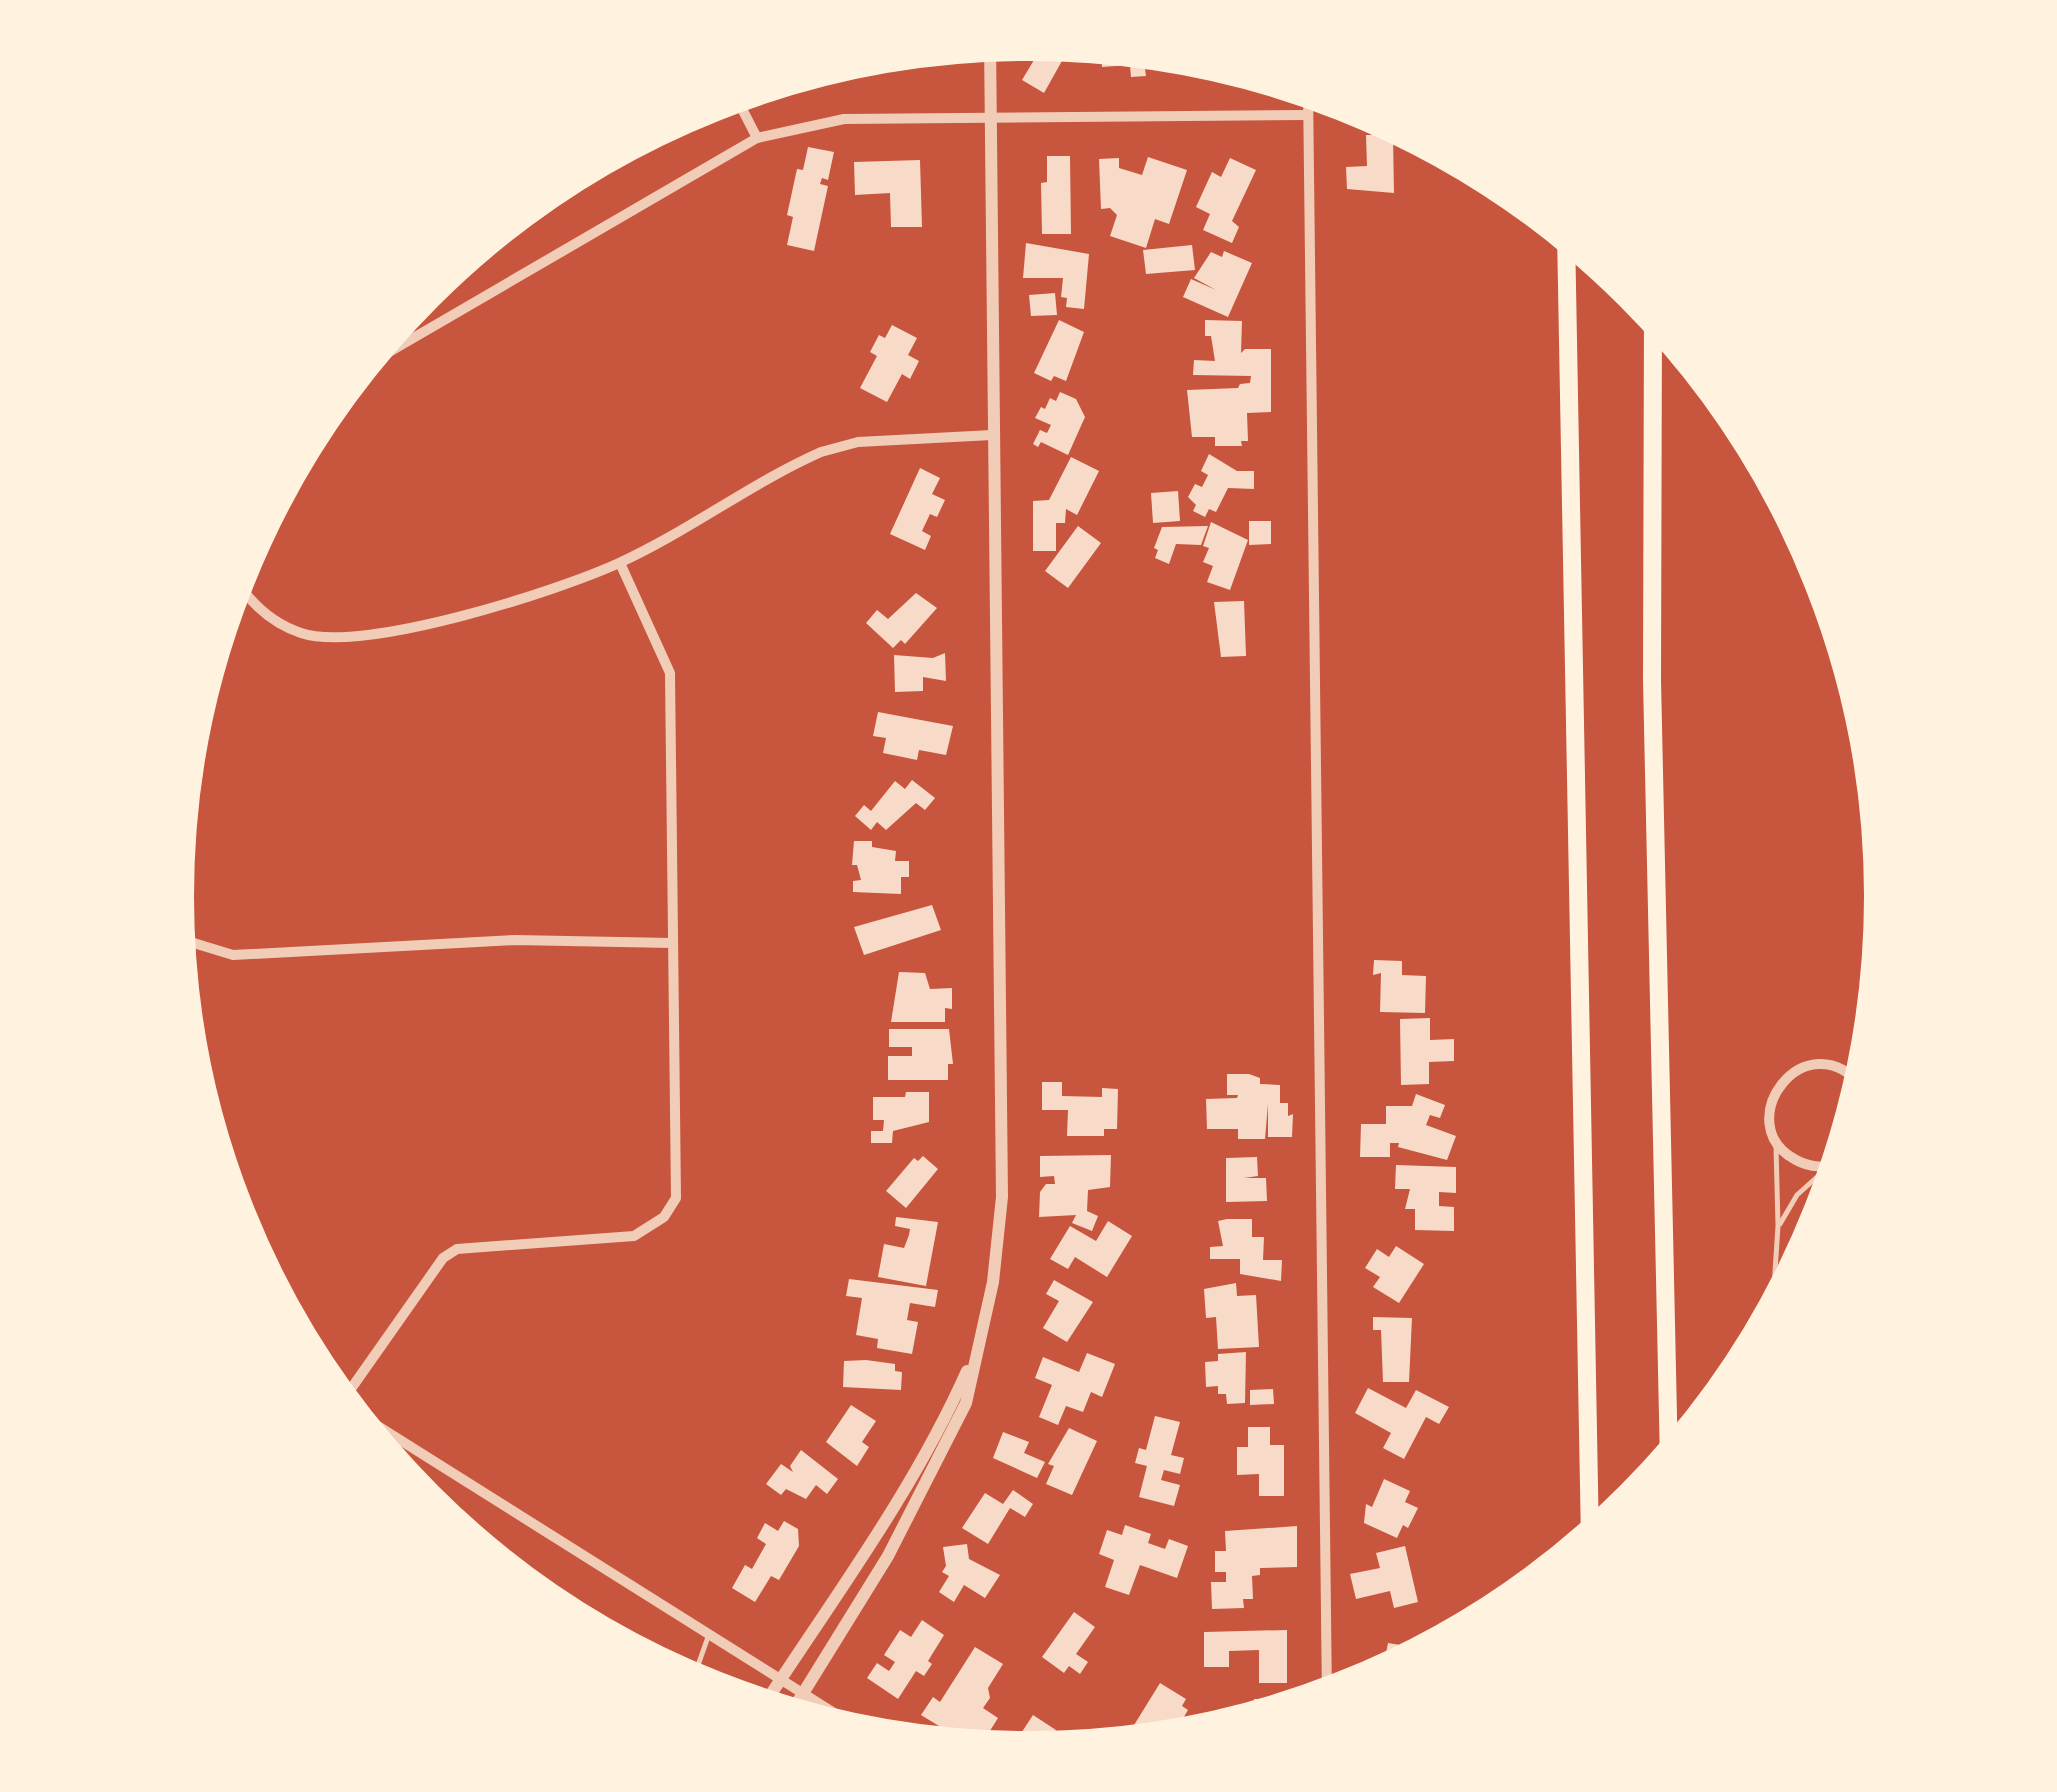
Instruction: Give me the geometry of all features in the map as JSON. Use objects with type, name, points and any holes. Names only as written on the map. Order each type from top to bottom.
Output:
[{"type":"highway","points":[[1566,250],[1590,1522]]},
{"type":"highway","points":[[1653,333],[1652,680],[1670,1441]]},
{"type":"street","points":[[797,1704],[888,1556],[966,1403],[993,1282],[1002,1198],[990,56]]},
{"type":"street","points":[[1308,103],[1327,1682]]},
{"type":"street","points":[[741,106],[757,138]]},
{"type":"street","points":[[385,354],[757,138],[844,119],[1308,115]]},
{"type":"street","points":[[246,590],[267,616],[320,637],[386,631],[491,610],[620,562],[821,452],[858,442],[992,435]]},
{"type":"street","points":[[348,1389],[426,1277],[457,1250],[634,1236],[664,1217],[676,1198],[670,673],[620,562]]},
{"type":"street","points":[[189,942],[233,955],[515,940],[672,944]]},
{"type":"street","points":[[1825,1167],[1808,1166],[1790,1158],[1776,1143],[1770,1124],[1770,1104],[1779,1085],[1794,1071],[1814,1064],[1835,1066],[1849,1076]]},
{"type":"street","points":[[770,1696],[859,1566],[930,1450],[978,1346]]},
{"type":"street","points":[[374,1424],[838,1715]]},
{"type":"lane","points":[[1774,1285],[1778,1226],[1776,1143]]},
{"type":"lane","points":[[1778,1226],[1797,1195],[1823,1172]]},
{"type":"lane","points":[[697,1668],[709,1634]]},
{"type":"building","points":[[1025,55],[1065,56],[1044,93],[1022,80],[1034,60]]},
{"type":"building","points":[[1102,59],[1161,66],[1145,69],[1146,76],[1131,77],[1130,65],[1102,67]]},
{"type":"building","points":[[1366,135],[1393,139],[1394,193],[1347,189],[1346,167],[1367,166]]},
{"type":"building","points":[[808,147],[834,152],[828,180],[822,178],[820,184],[828,186],[814,251],[787,245],[793,217],[787,215],[797,169],[803,170]]},
{"type":"building","points":[[1047,156],[1070,156],[1071,234],[1042,234],[1041,183],[1047,182]]},
{"type":"building","points":[[1148,157],[1187,170],[1169,224],[1155,219],[1146,248],[1110,236],[1117,215],[1110,208],[1101,209],[1099,159],[1119,158],[1119,168],[1142,175]]},
{"type":"building","points":[[1230,158],[1256,170],[1232,221],[1239,227],[1232,243],[1203,230],[1210,214],[1196,207],[1212,172],[1221,177]]},
{"type":"building","points":[[920,160],[922,227],[891,227],[890,193],[855,195],[854,162]]},
{"type":"building","points":[[1026,243],[1089,254],[1084,309],[1066,307],[1067,298],[1061,297],[1063,278],[1023,278]]},
{"type":"building","points":[[1192,245],[1195,270],[1146,274],[1143,250]]},
{"type":"building","points":[[1224,251],[1252,263],[1228,317],[1183,297],[1191,279],[1216,290],[1194,278],[1211,252],[1222,257]]},
{"type":"building","points":[[1055,293],[1057,315],[1031,316],[1029,295]]},
{"type":"building","points":[[1059,320],[1084,332],[1066,381],[1054,376],[1051,381],[1034,373]]},
{"type":"building","points":[[1205,320],[1242,321],[1241,353],[1245,349],[1271,349],[1271,412],[1247,413],[1248,441],[1241,441],[1242,446],[1215,446],[1215,437],[1192,437],[1187,390],[1238,388],[1250,383],[1251,376],[1193,375],[1194,360],[1215,361],[1211,336],[1205,336]]},
{"type":"building","points":[[892,325],[917,338],[908,355],[919,361],[910,379],[902,374],[887,402],[860,388],[877,356],[870,352],[879,335],[885,338]]},
{"type":"building","points":[[1060,392],[1076,399],[1085,417],[1068,455],[1041,442],[1038,447],[1033,444],[1040,430],[1047,433],[1051,425],[1035,418],[1050,398],[1056,401]]},
{"type":"building","points":[[1209,454],[1237,471],[1254,471],[1254,489],[1228,488],[1216,512],[1209,509],[1205,517],[1193,511],[1196,505],[1188,497],[1195,484],[1202,487],[1208,475],[1201,471]]},
{"type":"building","points":[[1071,457],[1099,471],[1077,515],[1066,509],[1065,523],[1056,523],[1056,551],[1033,551],[1033,501],[1049,500]]},
{"type":"building","points":[[920,468],[940,478],[932,494],[945,500],[937,517],[930,514],[922,531],[931,536],[925,550],[890,534]]},
{"type":"building","points":[[1178,491],[1180,521],[1153,523],[1151,493]]},
{"type":"building","points":[[1249,521],[1271,521],[1271,544],[1249,545]]},
{"type":"building","points":[[1211,522],[1248,540],[1230,590],[1207,582],[1213,566],[1203,562],[1209,548],[1203,546]]},
{"type":"building","points":[[1078,526],[1101,543],[1068,588],[1045,571]]},
{"type":"building","points":[[1208,526],[1201,545],[1176,544],[1169,564],[1155,558],[1158,550],[1154,548],[1162,527]]},
{"type":"building","points":[[916,593],[937,608],[905,644],[901,640],[893,648],[866,623],[877,610],[888,619]]},
{"type":"building","points":[[1244,601],[1246,656],[1221,657],[1214,602]]},
{"type":"building","points":[[945,653],[946,681],[923,677],[923,691],[895,692],[894,655],[933,658]]},
{"type":"building","points":[[878,712],[953,726],[946,755],[919,750],[917,760],[883,753],[886,738],[873,736]]},
{"type":"building","points":[[912,780],[935,798],[925,810],[916,803],[886,830],[877,822],[871,830],[855,816],[864,805],[871,811],[895,781],[905,789]]},
{"type":"building","points":[[854,841],[872,841],[872,847],[896,851],[895,861],[909,861],[909,877],[901,877],[901,894],[853,892],[853,881],[861,880],[857,865],[852,865]]},
{"type":"building","points":[[932,905],[941,930],[864,955],[854,927]]},
{"type":"building","points":[[1374,960],[1402,961],[1402,975],[1426,976],[1425,1013],[1380,1012],[1381,973],[1373,975]]},
{"type":"building","points":[[899,972],[925,973],[930,989],[952,988],[952,1009],[945,1008],[945,1022],[891,1022]]},
{"type":"building","points":[[1430,1018],[1430,1040],[1454,1039],[1454,1061],[1429,1062],[1429,1084],[1401,1085],[1400,1019]]},
{"type":"building","points":[[889,1029],[949,1029],[953,1064],[948,1064],[948,1080],[888,1080],[888,1056],[912,1056],[912,1047],[889,1047]]},
{"type":"building","points":[[1227,1074],[1249,1074],[1260,1078],[1260,1084],[1280,1085],[1280,1103],[1288,1103],[1288,1116],[1293,1114],[1292,1137],[1268,1137],[1268,1104],[1265,1139],[1238,1139],[1238,1129],[1207,1129],[1206,1099],[1237,1098],[1238,1095],[1227,1095]]},
{"type":"building","points":[[1042,1082],[1062,1082],[1062,1096],[1102,1097],[1102,1088],[1118,1089],[1117,1129],[1104,1129],[1104,1136],[1067,1136],[1068,1110],[1042,1110]]},
{"type":"building","points":[[906,1092],[929,1092],[929,1122],[893,1131],[892,1143],[871,1143],[871,1131],[883,1131],[884,1120],[873,1120],[873,1097],[905,1097]]},
{"type":"building","points":[[1416,1094],[1445,1105],[1440,1118],[1430,1115],[1426,1125],[1456,1136],[1447,1160],[1398,1147],[1399,1143],[1390,1143],[1390,1157],[1360,1157],[1361,1124],[1386,1124],[1386,1106],[1412,1106]]},
{"type":"building","points":[[1111,1155],[1110,1187],[1088,1190],[1087,1211],[1098,1216],[1092,1231],[1072,1223],[1076,1215],[1039,1217],[1040,1192],[1046,1184],[1055,1184],[1054,1176],[1040,1177],[1040,1156]]},
{"type":"building","points":[[923,1156],[938,1169],[906,1208],[886,1191],[914,1158],[918,1161]]},
{"type":"building","points":[[1257,1157],[1258,1176],[1244,1178],[1266,1178],[1267,1201],[1226,1202],[1226,1158]]},
{"type":"building","points":[[1396,1165],[1456,1167],[1456,1193],[1439,1192],[1439,1206],[1454,1207],[1454,1231],[1415,1230],[1415,1209],[1405,1209],[1410,1189],[1395,1189]]},
{"type":"building","points":[[896,1217],[938,1222],[926,1286],[878,1277],[884,1244],[904,1248],[909,1235],[910,1229],[895,1226]]},
{"type":"building","points":[[1252,1219],[1252,1237],[1264,1237],[1263,1260],[1282,1260],[1281,1281],[1240,1274],[1240,1259],[1210,1259],[1210,1247],[1223,1246],[1218,1221]]},
{"type":"building","points":[[1108,1221],[1132,1236],[1107,1277],[1075,1257],[1068,1269],[1050,1259],[1070,1226],[1096,1241]]},
{"type":"building","points":[[1396,1246],[1424,1264],[1399,1303],[1373,1287],[1380,1277],[1365,1268],[1377,1249],[1389,1257]]},
{"type":"building","points":[[849,1279],[938,1290],[935,1307],[910,1303],[907,1320],[918,1322],[912,1354],[877,1348],[878,1339],[856,1335],[862,1298],[846,1296]]},
{"type":"building","points":[[1054,1280],[1093,1302],[1067,1342],[1043,1328],[1059,1301],[1046,1294]]},
{"type":"building","points":[[1236,1283],[1237,1296],[1256,1295],[1259,1347],[1218,1349],[1216,1317],[1206,1318],[1204,1289]]},
{"type":"building","points":[[1373,1317],[1412,1318],[1409,1382],[1383,1382],[1381,1330],[1373,1330]]},
{"type":"building","points":[[1246,1352],[1245,1403],[1227,1404],[1226,1394],[1218,1394],[1218,1386],[1206,1387],[1205,1362],[1218,1361],[1218,1354]]},
{"type":"building","points":[[1087,1353],[1115,1364],[1102,1397],[1091,1392],[1083,1412],[1066,1406],[1058,1425],[1039,1417],[1052,1385],[1035,1378],[1043,1357],[1079,1372]]},
{"type":"building","points":[[844,1361],[895,1364],[895,1371],[902,1372],[901,1390],[843,1387]]},
{"type":"building","points":[[1368,1388],[1406,1408],[1416,1390],[1449,1407],[1439,1424],[1426,1417],[1404,1459],[1383,1448],[1391,1433],[1355,1413]]},
{"type":"building","points":[[1273,1389],[1274,1404],[1250,1405],[1250,1390]]},
{"type":"building","points":[[851,1405],[876,1421],[862,1442],[869,1447],[857,1466],[826,1442]]},
{"type":"building","points":[[1155,1416],[1180,1422],[1171,1455],[1184,1458],[1180,1474],[1164,1470],[1161,1480],[1180,1485],[1174,1506],[1139,1497],[1147,1466],[1135,1463],[1139,1448],[1146,1450]]},
{"type":"building","points":[[1248,1427],[1270,1427],[1270,1445],[1284,1445],[1284,1496],[1259,1496],[1259,1474],[1237,1475],[1237,1447],[1248,1447]]},
{"type":"building","points":[[1069,1428],[1097,1441],[1072,1495],[1046,1484],[1054,1466],[1048,1464]]},
{"type":"building","points":[[1003,1432],[1029,1442],[1024,1453],[1045,1462],[1037,1478],[993,1458]]},
{"type":"building","points":[[801,1450],[838,1479],[827,1494],[816,1485],[806,1499],[786,1489],[781,1495],[766,1484],[781,1464],[793,1472],[790,1466]]},
{"type":"building","points":[[1384,1479],[1410,1491],[1405,1502],[1418,1508],[1408,1528],[1403,1525],[1397,1538],[1364,1523],[1366,1504],[1372,1507]]},
{"type":"building","points":[[1013,1490],[1033,1504],[1025,1517],[1010,1508],[988,1544],[962,1528],[985,1493],[1003,1504]]},
{"type":"building","points":[[784,1521],[798,1529],[799,1546],[779,1580],[771,1576],[755,1602],[732,1588],[745,1565],[752,1569],[766,1544],[757,1538],[765,1523],[778,1531]]},
{"type":"building","points":[[1125,1525],[1151,1534],[1148,1543],[1165,1549],[1169,1539],[1188,1546],[1177,1578],[1140,1565],[1129,1595],[1105,1587],[1114,1560],[1099,1554],[1107,1530],[1122,1535]]},
{"type":"building","points":[[1297,1526],[1297,1567],[1260,1568],[1260,1575],[1252,1576],[1253,1599],[1243,1599],[1244,1608],[1212,1609],[1211,1582],[1226,1582],[1226,1572],[1215,1572],[1215,1551],[1226,1551],[1225,1531]]},
{"type":"building","points":[[967,1544],[969,1559],[1000,1575],[985,1598],[964,1585],[954,1602],[939,1592],[949,1576],[942,1572],[946,1566],[943,1547]]},
{"type":"building","points":[[1405,1546],[1418,1602],[1394,1608],[1390,1591],[1356,1599],[1350,1574],[1380,1568],[1376,1553]]},
{"type":"building","points":[[1074,1612],[1095,1627],[1076,1654],[1088,1662],[1080,1674],[1069,1666],[1064,1673],[1042,1657]]},
{"type":"building","points":[[922,1620],[944,1635],[924,1676],[916,1671],[898,1699],[867,1678],[877,1663],[889,1671],[895,1662],[884,1655],[900,1630],[911,1637]]},
{"type":"building","points":[[1287,1630],[1287,1683],[1259,1683],[1259,1650],[1229,1651],[1229,1667],[1204,1667],[1204,1632]]},
{"type":"building","points":[[1388,1643],[1407,1646],[1400,1650],[1385,1657]]},
{"type":"building","points":[[975,1647],[1003,1664],[988,1688],[990,1698],[983,1708],[998,1718],[987,1736],[950,1733],[921,1715],[933,1697],[940,1702]]},
{"type":"building","points":[[1160,1683],[1186,1699],[1182,1706],[1188,1710],[1180,1723],[1131,1730]]},
{"type":"building","points":[[1254,1699],[1275,1699],[1275,1699],[1254,1706]]},
{"type":"building","points":[[1033,1715],[1056,1730],[1052,1736],[1019,1737]]}]
